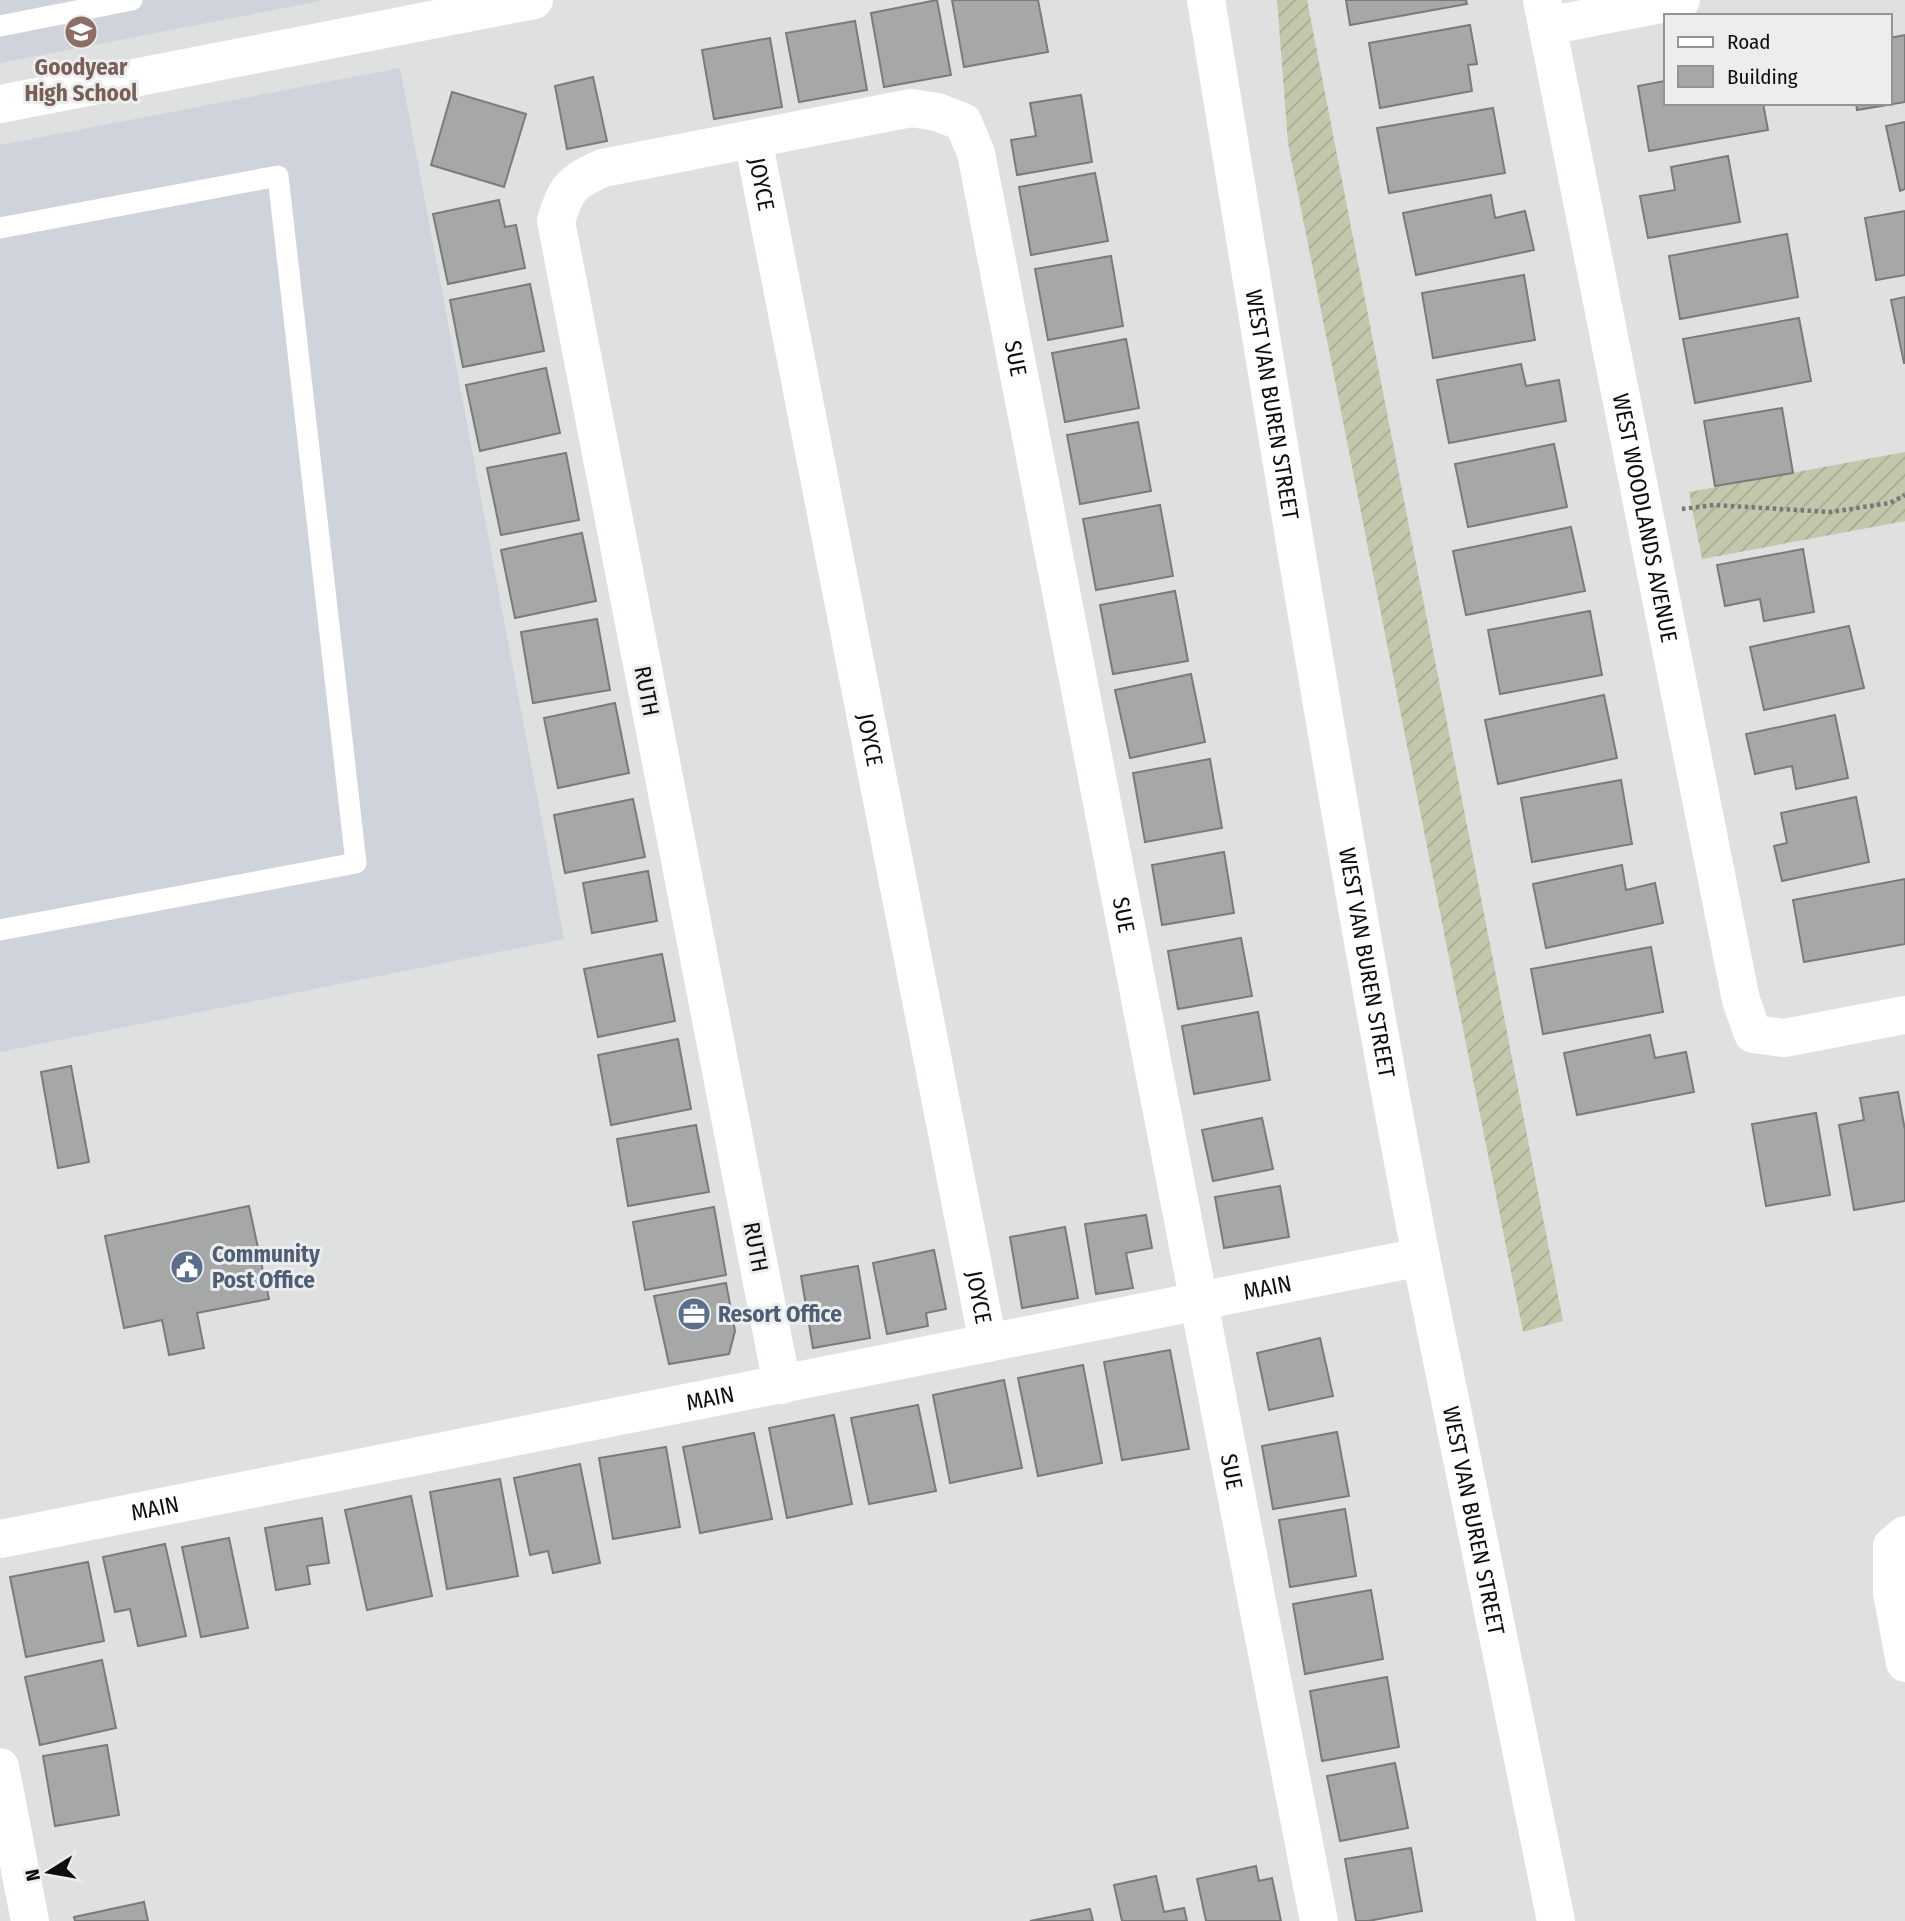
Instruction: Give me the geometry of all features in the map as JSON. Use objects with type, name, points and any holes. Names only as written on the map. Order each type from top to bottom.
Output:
[{"type":"street","points":[[0,104],[534,0]]},
{"type":"street","name":"WEST VAN BUREN STREET","points":[[1206,0],[1340,807],[1421,1257],[1556,1921]]},
{"type":"street","points":[[1545,13],[1681,0]]},
{"type":"street","name":"WEST WOODLANDS AVENUE","points":[[1545,13],[1741,1000],[1753,1034],[1784,1038],[1905,1015]]},
{"type":"street","name":"SUE","points":[[753,139],[911,108],[937,111],[963,122],[976,153],[1319,1921]]},
{"type":"street","name":"JOYCE","points":[[753,139],[988,1343]]},
{"type":"street","name":"RUTH","points":[[753,139],[603,168],[579,178],[563,198],[556,221],[782,1385]]},
{"type":"street","name":"MAIN","points":[[0,1539],[1421,1257]]},
{"type":"street","points":[[1905,1535],[1892,1546],[1892,1593],[1905,1663]]},
{"type":"street","points":[[0,1767],[30,1921]]},
{"type":"lane","points":[[0,26],[132,0]]},
{"type":"lane","points":[[0,228],[278,176],[356,863],[0,930]]},
{"type":"path","points":[[1644,516],[1714,505],[1831,512],[1890,503],[1905,495]]},
{"type":"shaded area","name":"Goodyear High School","points":[[0,0],[325,0],[0,63]]},
{"type":"shaded area","points":[[400,68],[564,939],[0,1052],[0,145]]},
{"type":"green space","points":[[1277,0],[1307,0],[1563,1321],[1523,1332],[1288,143]]},
{"type":"green space","points":[[1905,452],[1905,521],[1702,559],[1689,492]]},
{"type":"building","points":[[937,0],[951,75],[884,87],[871,13]]},
{"type":"building","points":[[952,0],[1038,0],[1048,52],[964,67]]},
{"type":"building","points":[[1346,0],[1466,0],[1467,4],[1350,25]]},
{"type":"building","points":[[855,21],[867,90],[799,102],[786,33]]},
{"type":"building","points":[[1470,25],[1477,64],[1468,65],[1472,91],[1380,108],[1369,43]]},
{"type":"building","points":[[1905,35],[1905,102],[1891,104],[1891,38]]},
{"type":"building","points":[[770,38],[782,107],[714,119],[702,50]]},
{"type":"building","points":[[593,77],[607,141],[567,149],[555,86]]},
{"type":"building","points":[[1664,81],[1664,105],[1763,105],[1768,130],[1649,151],[1638,86]]},
{"type":"building","points":[[452,92],[526,114],[504,187],[431,165]]},
{"type":"building","points":[[1081,95],[1092,162],[1017,175],[1011,140],[1036,136],[1030,103]]},
{"type":"building","points":[[1856,105],[1887,105],[1857,110]]},
{"type":"building","points":[[1493,108],[1505,173],[1389,193],[1377,128]]},
{"type":"building","points":[[1905,122],[1905,189],[1900,191],[1886,126]]},
{"type":"building","points":[[1728,156],[1740,222],[1648,238],[1640,196],[1675,190],[1671,167]]},
{"type":"building","points":[[1095,173],[1108,241],[1031,255],[1019,187]]},
{"type":"building","points":[[1491,195],[1495,218],[1525,211],[1534,250],[1416,275],[1403,213]]},
{"type":"building","points":[[499,200],[505,227],[516,225],[525,268],[448,284],[433,214]]},
{"type":"building","points":[[1905,211],[1905,275],[1876,280],[1865,218]]},
{"type":"building","points":[[1787,234],[1798,297],[1680,319],[1669,256]]},
{"type":"building","points":[[1111,256],[1123,326],[1048,340],[1035,269]]},
{"type":"building","points":[[1524,275],[1535,340],[1433,358],[1422,293]]},
{"type":"building","points":[[530,284],[544,351],[463,367],[450,300]]},
{"type":"building","points":[[1905,297],[1905,363],[1904,363],[1891,300]]},
{"type":"building","points":[[1799,318],[1811,381],[1695,403],[1683,339]]},
{"type":"building","points":[[1126,339],[1139,408],[1065,422],[1052,353]]},
{"type":"building","points":[[1521,364],[1526,386],[1559,380],[1566,421],[1449,443],[1437,380]]},
{"type":"building","points":[[546,368],[560,433],[480,451],[466,385]]},
{"type":"building","points":[[1782,408],[1793,473],[1715,486],[1704,421]]},
{"type":"building","points":[[1138,422],[1151,491],[1080,504],[1067,435]]},
{"type":"building","points":[[1554,444],[1567,507],[1468,527],[1455,464]]},
{"type":"building","points":[[566,453],[579,520],[501,535],[487,468]]},
{"type":"building","points":[[1160,505],[1173,576],[1096,590],[1083,519]]},
{"type":"building","points":[[1571,527],[1585,591],[1466,615],[1453,551]]},
{"type":"building","points":[[582,533],[596,601],[515,618],[501,550]]},
{"type":"building","points":[[1803,549],[1814,612],[1764,621],[1760,599],[1725,606],[1717,565]]},
{"type":"building","points":[[1175,591],[1188,661],[1113,674],[1100,605]]},
{"type":"building","points":[[1590,611],[1602,675],[1500,694],[1488,630]]},
{"type":"building","points":[[597,619],[610,690],[533,703],[521,632]]},
{"type":"building","points":[[1849,626],[1864,688],[1764,710],[1750,647]]},
{"type":"building","points":[[1191,674],[1205,742],[1130,758],[1115,690]]},
{"type":"building","points":[[1604,695],[1617,758],[1498,784],[1485,720]]},
{"type":"building","points":[[615,703],[629,773],[558,788],[544,718]]},
{"type":"building","points":[[1835,715],[1848,778],[1796,789],[1792,766],[1755,774],[1746,734]]},
{"type":"building","points":[[1210,759],[1222,828],[1145,842],[1133,773]]},
{"type":"building","points":[[1621,780],[1632,844],[1532,862],[1521,798]]},
{"type":"building","points":[[1856,797],[1869,862],[1782,881],[1774,846],[1787,843],[1781,813]]},
{"type":"building","points":[[633,799],[645,857],[565,873],[554,815]]},
{"type":"building","points":[[1224,852],[1234,913],[1162,925],[1152,865]]},
{"type":"building","points":[[1622,865],[1626,890],[1655,883],[1663,923],[1546,948],[1533,884]]},
{"type":"building","points":[[648,871],[657,921],[592,933],[583,883]]},
{"type":"building","points":[[1905,879],[1905,944],[1804,962],[1793,900]]},
{"type":"building","points":[[1241,938],[1252,996],[1178,1009],[1168,951]]},
{"type":"building","points":[[1651,947],[1663,1012],[1543,1034],[1531,969]]},
{"type":"building","points":[[662,954],[675,1021],[598,1037],[584,969]]},
{"type":"building","points":[[1258,1012],[1270,1080],[1194,1094],[1182,1026]]},
{"type":"building","points":[[1650,1035],[1655,1058],[1686,1052],[1694,1092],[1577,1115],[1564,1053]]},
{"type":"building","points":[[678,1039],[691,1109],[611,1125],[598,1055]]},
{"type":"building","points":[[71,1066],[89,1162],[58,1168],[41,1072]]},
{"type":"building","points":[[1898,1092],[1905,1130],[1905,1201],[1854,1210],[1839,1125],[1864,1120],[1860,1098]]},
{"type":"building","points":[[1816,1113],[1830,1195],[1766,1206],[1752,1124]]},
{"type":"building","points":[[1262,1118],[1273,1169],[1213,1181],[1202,1130]]},
{"type":"building","points":[[696,1125],[709,1192],[628,1206],[617,1139]]},
{"type":"building","points":[[1280,1186],[1289,1237],[1224,1248],[1215,1197]]},
{"type":"building","name":"Community Post Office","points":[[249,1206],[269,1299],[197,1313],[204,1348],[169,1355],[162,1320],[124,1328],[105,1236]]},
{"type":"building","points":[[714,1207],[726,1275],[645,1290],[633,1222]]},
{"type":"building","points":[[1146,1215],[1152,1248],[1126,1253],[1133,1288],[1096,1294],[1085,1224]]},
{"type":"building","points":[[1065,1227],[1078,1298],[1022,1308],[1010,1237]]},
{"type":"building","points":[[934,1250],[946,1309],[926,1313],[928,1326],[887,1334],[873,1263]]},
{"type":"building","points":[[858,1266],[870,1338],[813,1348],[801,1276]]},
{"type":"building","name":"Resort Office","points":[[726,1283],[735,1331],[729,1354],[669,1364],[654,1296]]},
{"type":"building","points":[[1320,1338],[1333,1396],[1269,1410],[1257,1353]]},
{"type":"building","points":[[1170,1350],[1189,1449],[1122,1460],[1104,1362]]},
{"type":"building","points":[[1083,1365],[1102,1463],[1038,1476],[1018,1378]]},
{"type":"building","points":[[1004,1380],[1022,1468],[950,1483],[933,1395]]},
{"type":"building","points":[[918,1405],[936,1491],[869,1504],[851,1418]]},
{"type":"building","points":[[834,1415],[852,1504],[787,1518],[769,1428]]},
{"type":"building","points":[[1337,1432],[1349,1496],[1273,1509],[1262,1446]]},
{"type":"building","points":[[754,1433],[772,1519],[700,1533],[683,1447]]},
{"type":"building","points":[[666,1447],[680,1527],[613,1539],[599,1458]]},
{"type":"building","points":[[580,1464],[600,1563],[553,1573],[548,1551],[530,1555],[514,1478]]},
{"type":"building","points":[[500,1479],[518,1576],[447,1589],[430,1492]]},
{"type":"building","points":[[411,1496],[432,1596],[367,1610],[345,1510]]},
{"type":"building","points":[[1345,1509],[1356,1576],[1290,1587],[1279,1520]]},
{"type":"building","points":[[322,1518],[329,1563],[307,1566],[310,1584],[276,1590],[265,1528]]},
{"type":"building","points":[[229,1538],[248,1628],[201,1637],[182,1547]]},
{"type":"building","points":[[165,1544],[186,1636],[138,1646],[130,1609],[115,1612],[103,1557]]},
{"type":"building","points":[[88,1562],[104,1641],[26,1657],[10,1577]]},
{"type":"building","points":[[1371,1590],[1383,1659],[1305,1674],[1293,1604]]},
{"type":"building","points":[[102,1660],[116,1728],[40,1745],[25,1677]]},
{"type":"building","points":[[1387,1677],[1399,1747],[1322,1761],[1310,1691]]},
{"type":"building","points":[[107,1745],[119,1815],[55,1826],[43,1756]]},
{"type":"building","points":[[1395,1763],[1408,1828],[1340,1841],[1327,1776]]},
{"type":"building","points":[[1411,1848],[1422,1911],[1356,1921],[1345,1859]]},
{"type":"building","points":[[1256,1866],[1259,1881],[1272,1878],[1281,1921],[1206,1921],[1197,1879]]},
{"type":"building","points":[[1156,1876],[1164,1912],[1184,1908],[1187,1921],[1122,1921],[1114,1885]]},
{"type":"building","points":[[144,1902],[148,1921],[75,1921],[74,1917]]},
{"type":"building","points":[[1090,1909],[1093,1921],[1030,1921]]},
{"type":"place","name":"Goodyear High School","points":[[81,32]]},
{"type":"place","name":"Community Post Office","points":[[187,1267]]},
{"type":"place","name":"Resort Office","points":[[694,1314]]}]
